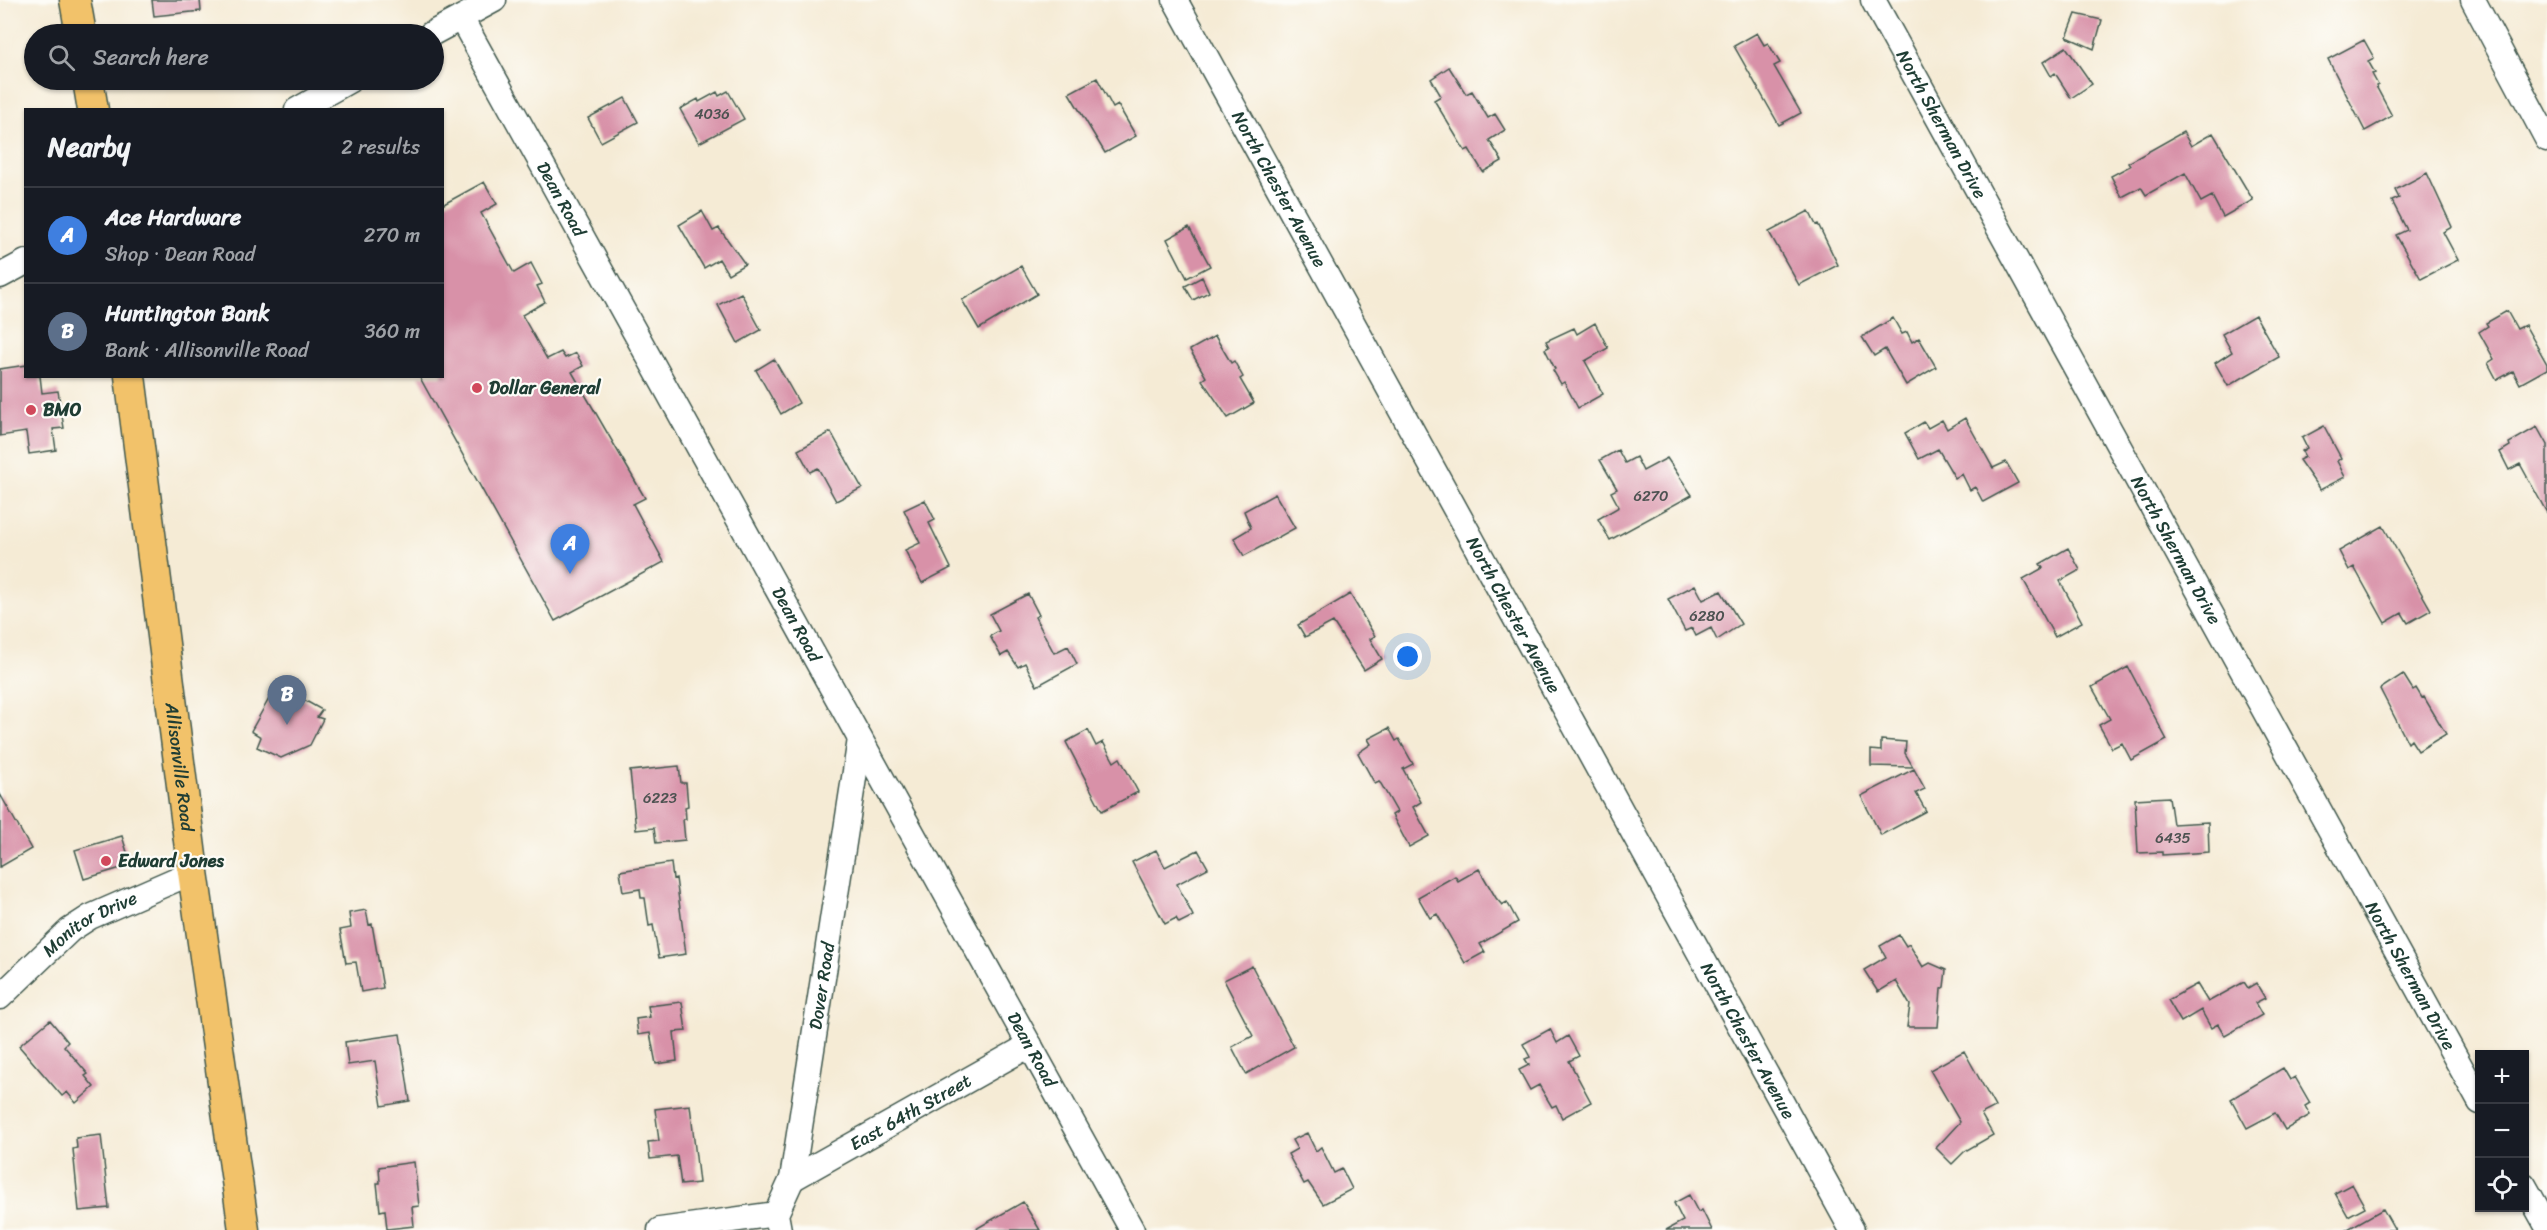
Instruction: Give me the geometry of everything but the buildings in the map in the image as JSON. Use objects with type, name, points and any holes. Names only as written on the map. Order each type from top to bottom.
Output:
[{"type":"main road","points":[[75,0],[79,24]]},
{"type":"main road","points":[[90,90],[93,108]]},
{"type":"main road","name":"Allisonville Road","points":[[130,378],[193,872],[244,1230]]},
{"type":"street","points":[[444,27],[494,0]]},
{"type":"street","name":"North Chester Avenue","points":[[1175,0],[1852,1230]]},
{"type":"street","name":"North Sherman Drive","points":[[1873,0],[2475,1093]]},
{"type":"street","points":[[2473,0],[2547,140]]},
{"type":"street","name":"Dean Road","points":[[461,18],[1132,1230]]},
{"type":"street","points":[[301,108],[332,90]]},
{"type":"street","points":[[0,276],[24,263]]},
{"type":"street","name":"Dover Road","points":[[778,1222],[792,1179],[860,739]]},
{"type":"street","name":"Monitor Drive","points":[[0,998],[70,930],[90,917],[193,872]]},
{"type":"street","name":"East 64th Street","points":[[792,1179],[1030,1045]]},
{"type":"street","points":[[2529,1194],[2547,1227]]},
{"type":"street","points":[[660,1230],[778,1222]]},
{"type":"place","name":"Dollar General","points":[[477,388]]},
{"type":"place","name":"BMO","points":[[31,410]]},
{"type":"place","name":"Ace Hardware","points":[[570,574]]},
{"type":"place","name":"Huntington Bank","points":[[287,725]]},
{"type":"place","name":"Edward Jones","points":[[106,861]]}]
